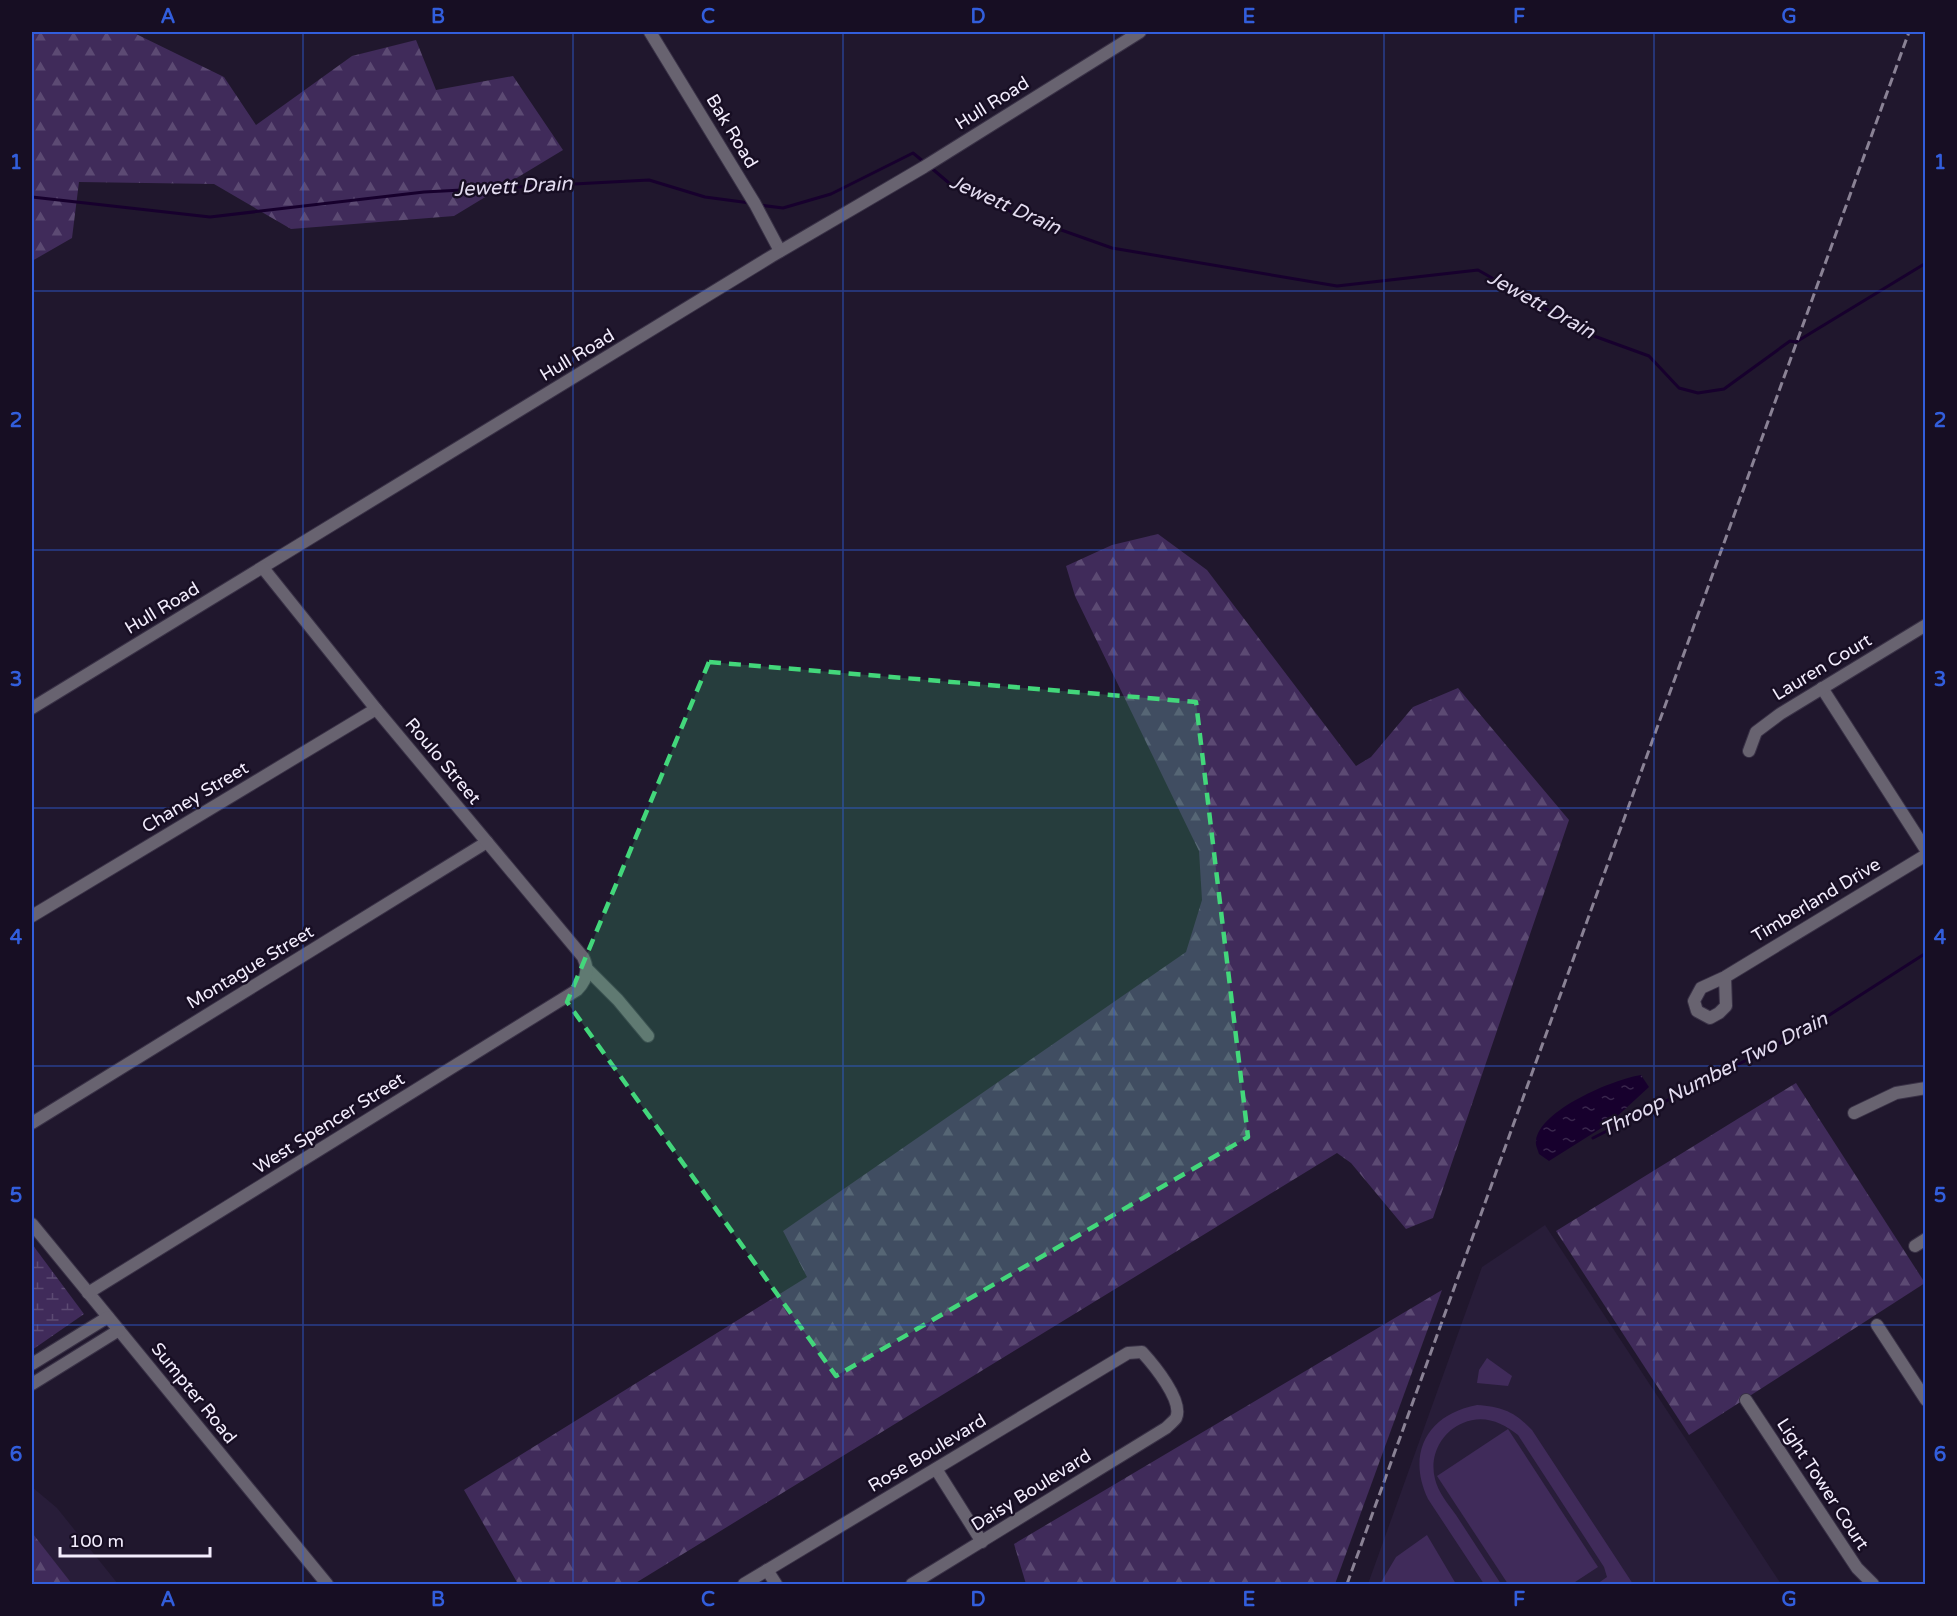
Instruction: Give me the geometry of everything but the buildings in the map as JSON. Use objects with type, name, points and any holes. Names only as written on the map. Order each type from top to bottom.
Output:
[{"type":"street","name":"Bak Road","points":[[650,32],[755,204],[780,251]]},
{"type":"street","name":"Hull Road","points":[[32,708],[780,251],[932,162],[1140,32]]},
{"type":"street","name":"Roulo Street","points":[[263,568],[376,709],[583,957],[586,974],[618,1000],[648,1036]]},
{"type":"street","name":"Lauren Court","points":[[1749,751],[1756,732],[1780,714],[1926,625]]},
{"type":"street","points":[[1822,688],[1926,850]]},
{"type":"street","name":"Chaney Street","points":[[32,916],[376,709]]},
{"type":"street","name":"Montague Street","points":[[32,1123],[488,842]]},
{"type":"street","name":"Timberland Drive","points":[[1725,977],[1926,855]]},
{"type":"street","name":"West Spencer Street","points":[[88,1293],[577,990],[586,974]]},
{"type":"street","points":[[1854,1113],[1896,1093],[1926,1088]]},
{"type":"street","name":"Sumpter Road","points":[[32,1224],[327,1584]]},
{"type":"street","points":[[32,1364],[108,1317]]},
{"type":"street","points":[[1877,1325],[1926,1400]]},
{"type":"street","points":[[32,1384],[119,1330]]},
{"type":"street","name":"Daisy Boulevard","points":[[912,1584],[1169,1425],[1176,1418],[1178,1408],[1156,1368],[1142,1352],[1128,1353]]},
{"type":"street","name":"Rose Boulevard","points":[[744,1584],[1128,1353]]},
{"type":"street","name":"Light Tower Court","points":[[1746,1400],[1857,1568],[1873,1584]]},
{"type":"street","points":[[936,1469],[982,1542]]},
{"type":"street","points":[[767,1570],[776,1584]]},
{"type":"highlighted area","points":[[709,662],[1196,702],[1248,1137],[836,1376],[567,1002]]},
{"type":"shaded area","points":[[1545,1225],[1781,1584],[1368,1584],[1482,1267]]},
{"type":"shaded area","points":[[32,1487],[57,1508],[118,1584],[32,1584]]},
{"type":"green space","points":[[32,32],[132,32],[224,77],[256,125],[352,56],[416,40],[436,90],[513,76],[563,150],[454,216],[291,229],[214,184],[79,182],[72,238],[32,261]]},
{"type":"green space","points":[[1158,534],[1207,570],[1356,766],[1371,757],[1413,707],[1458,688],[1569,820],[1433,1218],[1406,1229],[1351,1163],[1337,1153],[634,1584],[518,1584],[464,1490],[807,1277],[783,1231],[1186,952],[1202,900],[1199,851],[1075,596],[1066,566],[1112,545]]},
{"type":"green space","points":[[1796,1083],[1925,1283],[1689,1435],[1556,1231]]},
{"type":"green space","points":[[32,1244],[84,1314],[32,1350]]},
{"type":"green space","points":[[1442,1290],[1335,1584],[1026,1584],[1014,1544]]},
{"type":"green space","points":[[1487,1358],[1512,1376],[1508,1386],[1477,1383],[1479,1370]]},
{"type":"green space","points":[[1477,1405],[1508,1411],[1532,1430],[1633,1584],[1597,1584],[1607,1577],[1604,1567],[1518,1435],[1499,1423],[1478,1419],[1463,1423],[1448,1432],[1435,1454],[1434,1470],[1436,1484],[1441,1493],[1501,1584],[1484,1584],[1428,1499],[1419,1466],[1426,1438],[1434,1427],[1446,1417]]},
{"type":"green space","points":[[1508,1429],[1598,1567],[1572,1584],[1508,1584],[1437,1476]]},
{"type":"green space","points":[[33,1534],[72,1584],[32,1584]]},
{"type":"green space","points":[[1427,1535],[1456,1584],[1380,1584],[1396,1557]]},
{"type":"water","points":[[1641,1075],[1649,1087],[1611,1122],[1549,1161],[1539,1154],[1536,1143],[1540,1129],[1550,1118],[1597,1089]]},
{"type":"waterway","name":"Jewett Drain","points":[[759,205],[783,208],[831,194],[913,153],[924,162]]},
{"type":"waterway","name":"Jewett Drain","points":[[929,166],[949,183],[1016,214],[1112,248],[1337,286],[1478,270],[1594,336],[1649,356],[1679,388],[1698,393],[1724,389],[1790,341],[1796,342],[1926,263]]},
{"type":"waterway","name":"Jewett Drain","points":[[32,197],[210,217],[424,192],[649,180],[705,197],[750,203]]},
{"type":"waterway","name":"Throop Number Two Drain","points":[[1593,1138],[1806,1030],[1926,953]]},
{"type":"railway","points":[[1347,1584],[1909,32]]}]
